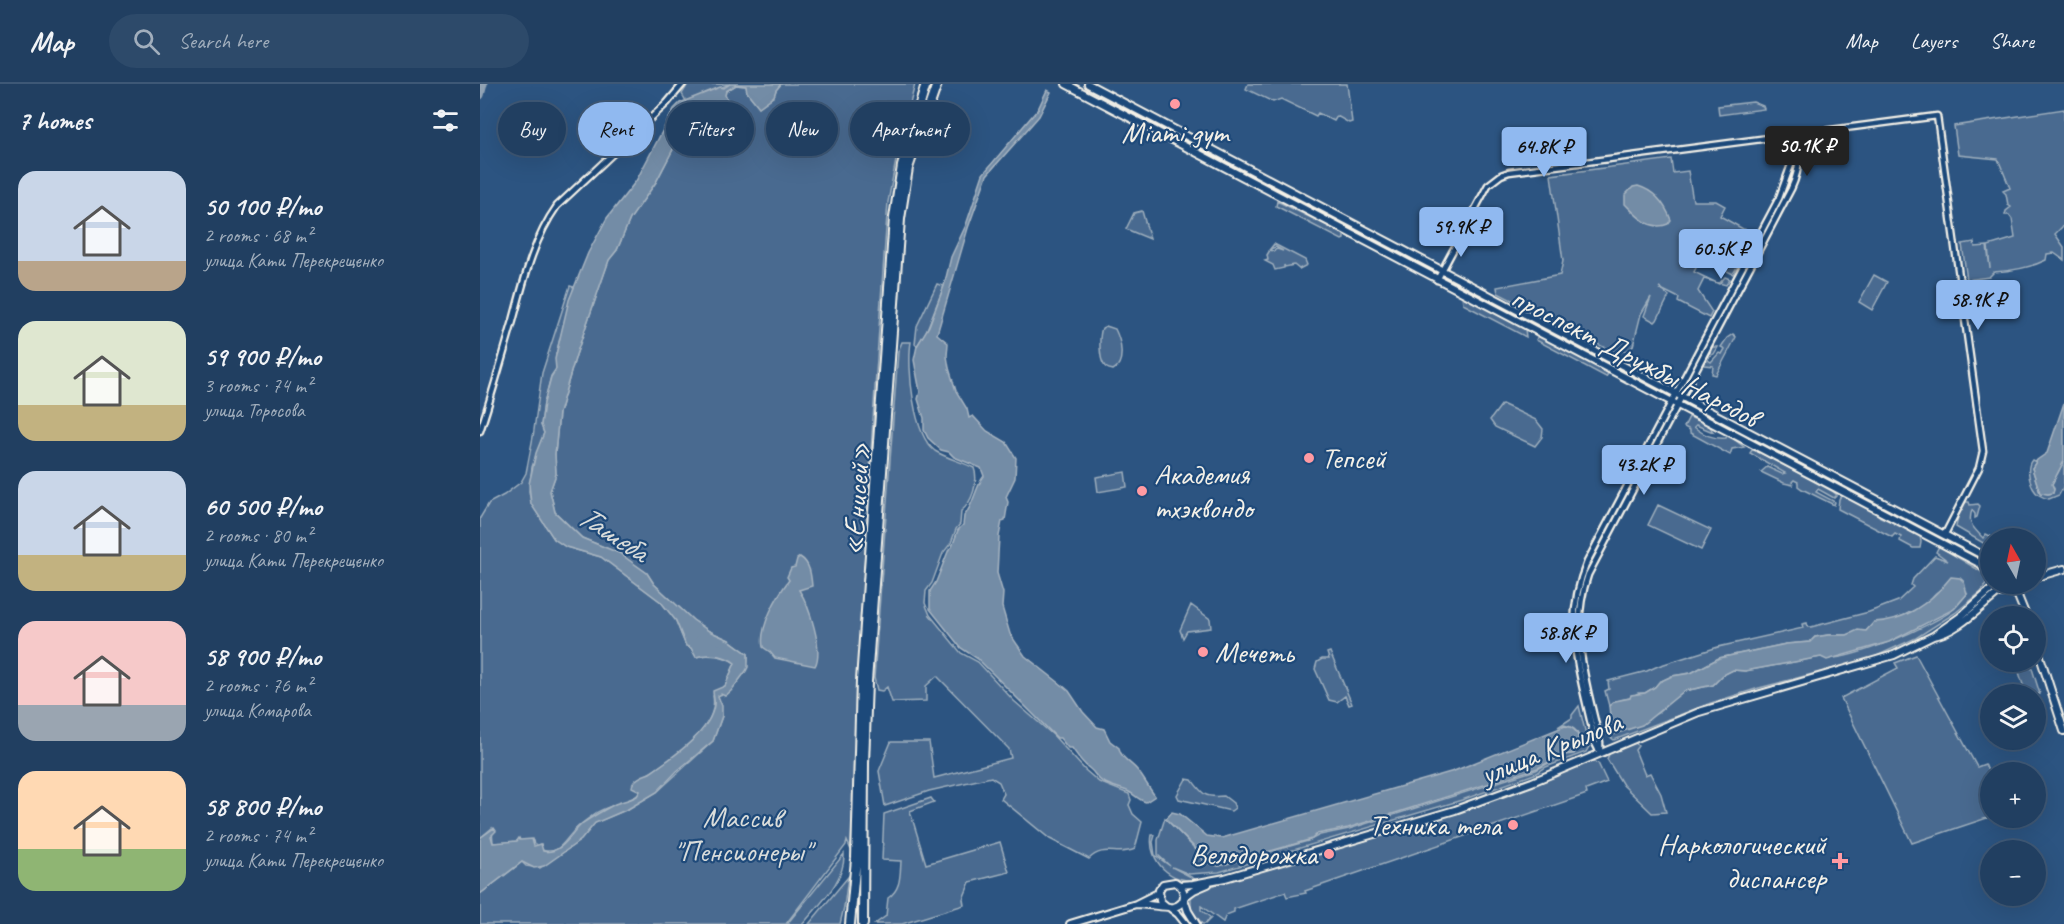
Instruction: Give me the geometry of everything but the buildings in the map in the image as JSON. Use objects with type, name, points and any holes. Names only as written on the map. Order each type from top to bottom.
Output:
[{"type":"highway","name":"«Енисей»","points":[[850,924],[855,869],[861,681],[894,218],[902,166],[926,84]]},
{"type":"highway","name":"«Енисей»","points":[[863,924],[867,682],[900,219],[908,168],[937,84]]},
{"type":"highway","points":[[845,924],[855,869]]},
{"type":"main road","name":"проспект Дружбы Народов","points":[[1066,84],[1980,564]]},
{"type":"main road","name":"проспект Дружбы Народов","points":[[1088,84],[1980,552]]},
{"type":"main road","points":[[1240,176],[1244,167]]},
{"type":"main road","points":[[2046,574],[2064,569]]},
{"type":"main road","name":"улица Крылова","points":[[1070,924],[1136,904],[1158,893],[1161,886],[1167,882],[1193,885],[1225,878],[1455,810],[1532,782],[1699,712],[1880,660],[1941,635],[1963,621],[1989,594]]},
{"type":"main road","points":[[2015,594],[2018,595],[2022,606]]},
{"type":"main road","points":[[2045,672],[2064,731]]},
{"type":"main road","points":[[1136,904],[1167,906],[1179,904],[1184,897],[1198,888],[1225,878]]},
{"type":"main road","points":[[1179,884],[1188,911],[1196,924]]},
{"type":"main road","points":[[1158,893],[1160,901],[1178,914],[1186,924]]},
{"type":"street","points":[[480,431],[493,393],[525,275],[545,223],[557,206],[673,98],[683,84]]},
{"type":"street","points":[[1437,280],[1484,193],[1493,181],[1509,172],[1937,116],[1983,451],[1979,468],[1945,534]]},
{"type":"street","points":[[1679,395],[1794,182],[1799,156],[1795,133]]},
{"type":"street","points":[[1600,753],[1600,741],[1580,646],[1578,620],[1582,594],[1588,575],[1779,198],[1792,162],[1795,133]]},
{"type":"green space","points":[[688,84],[730,84],[686,101],[682,94]]},
{"type":"green space","name":"Массив \"Пенсионеры\"","points":[[781,84],[915,84],[910,102],[850,102],[850,156],[897,156],[888,202],[866,526],[851,850],[847,841],[786,924],[480,924],[480,894],[522,862],[526,866],[540,868],[581,840],[595,823],[628,809],[657,792],[713,741],[722,716],[718,696],[740,679],[746,668],[748,654],[729,640],[709,631],[693,620],[654,584],[647,573],[618,553],[582,538],[555,512],[550,491],[556,474],[555,454],[559,413],[576,355],[609,260],[617,250],[630,219],[656,182],[670,156],[754,156],[754,102],[728,102],[726,91],[736,85],[746,86],[747,92],[759,107],[774,96]]},
{"type":"green space","points":[[1248,84],[1347,84],[1352,122],[1349,123],[1337,116],[1334,121],[1318,113],[1316,116],[1281,99],[1273,102],[1246,89]]},
{"type":"green space","points":[[1753,102],[1763,106],[1764,109],[1719,115],[1718,106]]},
{"type":"green space","points":[[2064,109],[2064,225],[2055,234],[2064,247],[2064,260],[2054,253],[2047,254],[2046,260],[2034,265],[1994,272],[1989,277],[1967,280],[1962,244],[1974,242],[1975,247],[1987,246],[1990,268],[1988,246],[2015,238],[2012,219],[2009,215],[2005,215],[2011,207],[2003,191],[2010,188],[1998,159],[1958,155],[1954,126]]},
{"type":"green space","points":[[1671,159],[1673,173],[1688,171],[1693,201],[1716,201],[1725,206],[1720,216],[1743,229],[1756,231],[1733,274],[1701,258],[1694,272],[1715,282],[1704,279],[1698,291],[1712,312],[1709,318],[1678,302],[1679,298],[1659,288],[1669,296],[1657,320],[1655,322],[1644,316],[1651,297],[1641,314],[1633,346],[1629,351],[1617,354],[1498,293],[1497,287],[1560,275],[1563,261],[1551,175]]},
{"type":"green space","points":[[1247,173],[1430,271],[1246,175]]},
{"type":"green space","points":[[1277,201],[1344,234],[1344,239],[1276,206]]},
{"type":"green space","points":[[1142,211],[1150,239],[1126,229],[1134,213]]},
{"type":"green space","points":[[1274,244],[1305,260],[1307,265],[1299,269],[1294,265],[1285,267],[1284,265],[1284,268],[1275,270],[1273,265],[1265,261],[1268,260],[1267,255],[1270,250],[1283,251],[1276,247],[1270,249]]},
{"type":"green space","points":[[1874,275],[1887,282],[1872,310],[1859,302]]},
{"type":"green space","points":[[1725,277],[1730,279],[1726,285],[1720,283]]},
{"type":"green space","points":[[937,284],[944,286],[926,332],[917,346],[915,344],[917,326]]},
{"type":"green space","points":[[570,286],[574,287],[556,354],[556,369],[551,376],[544,403],[541,425],[544,433],[532,467],[529,491],[531,503],[554,539],[566,547],[601,557],[661,602],[675,619],[686,646],[691,648],[696,657],[716,656],[735,663],[725,686],[713,696],[713,707],[709,718],[694,740],[672,758],[639,779],[637,781],[640,793],[629,800],[599,811],[577,828],[556,850],[542,850],[540,853],[537,851],[541,847],[540,844],[534,846],[533,841],[493,843],[492,828],[480,838],[480,518],[489,503],[521,482],[526,473],[542,373]]},
{"type":"green space","points":[[1462,295],[1525,329],[1526,337],[1463,304]]},
{"type":"green space","points":[[1106,326],[1115,329],[1120,345],[1120,362],[1113,370],[1106,367],[1101,357],[1101,332]]},
{"type":"green space","points":[[1733,334],[1736,337],[1716,375],[1712,374],[1713,366],[1704,365],[1702,362],[1705,354],[1710,353],[1712,347],[1718,347],[1714,354],[1709,356],[1708,360],[1711,362],[1719,353],[1722,354],[1725,349],[1721,347]]},
{"type":"green space","points":[[1538,335],[1609,372],[1606,377],[1536,340]]},
{"type":"green space","points":[[902,342],[911,342],[910,367],[913,400],[921,431],[927,443],[935,451],[974,468],[976,479],[971,497],[961,511],[960,524],[951,543],[943,553],[932,583],[926,591],[925,603],[930,615],[961,653],[978,662],[1014,701],[1053,735],[1085,770],[1099,782],[1129,794],[1131,800],[1129,805],[1133,814],[1142,822],[1135,849],[1122,852],[1100,852],[1089,859],[1050,839],[1001,799],[1004,794],[999,782],[991,777],[929,791],[885,806],[879,771],[891,742],[929,742],[934,778],[1011,758],[1009,749],[937,676],[926,686],[926,701],[892,702],[887,687],[882,691],[877,690],[874,678],[898,352]]},
{"type":"green space","points":[[1502,404],[1536,420],[1543,429],[1542,437],[1535,446],[1495,427],[1490,420]]},
{"type":"green space","points":[[1696,409],[1980,556],[1980,560]]},
{"type":"green space","points":[[1689,417],[1709,425],[1713,432],[1696,425],[1694,427],[1705,434],[1726,438],[1727,434],[1744,447],[1732,449],[1730,455],[1690,433],[1690,430],[1684,427]]},
{"type":"green space","points":[[1752,450],[1832,491],[1837,495],[1834,498],[1818,489],[1816,492],[1835,502],[1834,505],[1802,489],[1794,480],[1793,485],[1784,483],[1761,472],[1767,467],[1782,474],[1785,473],[1750,453]]},
{"type":"green space","points":[[2032,460],[2036,462],[2032,468],[2040,492],[2048,494],[2053,493],[2052,484],[2064,461],[2064,485],[2059,495],[2049,499],[2036,492],[2029,473]]},
{"type":"green space","points":[[1125,472],[1127,487],[1098,492],[1096,477]]},
{"type":"green space","points":[[1842,494],[1876,512],[1880,517],[1920,535],[1920,548],[1913,548],[1900,541],[1901,537],[1895,534],[1892,537],[1838,509]]},
{"type":"green space","points":[[1964,502],[1980,506],[1977,517],[1975,518],[1972,510],[1970,519],[1980,535],[1980,541],[1956,527]]},
{"type":"green space","points":[[1658,505],[1711,530],[1701,550],[1648,525]]},
{"type":"green space","points":[[1939,546],[1980,571],[1980,593],[1955,613],[1916,638],[1870,659],[1711,703],[1614,740],[1606,734],[1604,726],[1611,725],[1615,734],[1658,713],[1684,691],[1713,685],[1723,675],[1733,670],[1745,671],[1821,657],[1832,658],[1848,655],[1889,642],[1930,624],[1955,608],[1967,594],[1949,590],[1939,591],[1920,608],[1894,619],[1874,623],[1866,631],[1815,637],[1810,642],[1786,644],[1719,658],[1691,673],[1672,676],[1659,682],[1645,693],[1638,693],[1630,698],[1615,701],[1609,706],[1605,691],[1609,689],[1608,681],[1647,671],[1718,647],[1803,628],[1802,624],[1807,623],[1808,627],[1811,627],[1869,612],[1898,601],[1913,587],[1911,585],[1913,579],[1935,556],[1948,561],[1936,552]]},
{"type":"green space","points":[[1191,605],[1210,619],[1211,628],[1187,631],[1183,638],[1180,630]]},
{"type":"green space","points":[[1330,652],[1352,704],[1349,705],[1345,696],[1337,702],[1329,700],[1315,669],[1317,662],[1329,659],[1327,653]]},
{"type":"green space","points":[[1916,655],[1977,767],[1980,766],[1980,820],[1912,843],[1841,698],[1898,668],[1895,663]]},
{"type":"green space","points":[[2019,672],[2033,672],[2037,684],[2023,684]]},
{"type":"green space","points":[[1579,706],[1589,747],[1586,752],[1546,767],[1537,773],[1462,800],[1219,872],[1189,874],[1172,867],[1197,880],[1179,878],[1170,874],[1157,862],[1153,854],[1152,835],[1155,835],[1153,842],[1155,855],[1170,866],[1158,855],[1158,840],[1165,818],[1199,853],[1204,862],[1219,866],[1308,841],[1320,835],[1349,829],[1536,770],[1563,755],[1574,754],[1579,744],[1579,735],[1574,729],[1564,725],[1558,727],[1572,718]]},
{"type":"green space","points":[[1635,742],[1638,746],[1635,750],[1645,775],[1650,773],[1661,794],[1666,812],[1652,813],[1623,785],[1607,759],[1610,752]]},
{"type":"green space","points":[[1591,760],[1598,763],[1607,782],[1586,790],[1587,794],[1305,891],[1306,893],[1287,897],[1285,892],[1234,909],[1234,912],[1226,915],[1223,922],[1201,906],[1201,910],[1211,918],[1202,924],[1191,909],[1191,898],[1198,890],[1425,823],[1487,802]]},
{"type":"green space","points":[[1186,779],[1192,780],[1205,794],[1224,796],[1233,803],[1235,808],[1231,811],[1179,799],[1177,795]]},
{"type":"green space","points":[[931,798],[934,802],[910,811],[926,864],[1000,842],[1009,872],[970,882],[963,899],[964,905],[902,924],[875,924],[886,916],[888,898],[898,886],[901,861],[882,860],[884,814]]},
{"type":"green space","points":[[844,854],[836,883],[823,900],[803,924],[787,924]]},
{"type":"green space","points":[[848,877],[840,924],[809,924]]},
{"type":"shaded area","name":"Ташеба","points":[[730,84],[781,84],[774,96],[759,107],[747,92],[746,86],[736,85],[726,91],[728,102],[682,102],[720,87],[724,88]]},
{"type":"shaded area","points":[[1047,90],[1051,92],[1039,116],[987,175],[968,228],[937,334],[948,343],[949,368],[956,391],[967,409],[969,418],[973,416],[987,431],[1006,442],[1016,458],[1015,478],[1006,497],[1008,502],[1005,520],[1002,521],[999,536],[997,573],[1003,593],[1002,607],[1010,634],[1025,656],[1069,691],[1083,712],[1097,727],[1104,729],[1110,741],[1119,748],[1124,758],[1138,771],[1155,796],[1146,802],[1099,779],[1072,748],[1068,748],[1060,738],[1057,738],[978,659],[961,648],[930,609],[930,591],[958,530],[963,525],[964,516],[984,476],[981,468],[941,450],[928,438],[924,430],[924,418],[918,399],[920,392],[914,360],[917,346],[929,326],[944,286],[951,257],[966,225],[983,174],[1038,109]]},
{"type":"shaded area","name":"Ташеба","points":[[666,124],[666,156],[670,156],[656,182],[630,219],[617,250],[609,260],[576,355],[559,413],[555,454],[556,474],[550,491],[555,512],[582,538],[619,553],[647,573],[654,584],[693,620],[709,631],[729,640],[748,654],[748,667],[731,691],[725,696],[721,694],[718,696],[722,706],[722,716],[713,741],[677,771],[657,792],[628,809],[595,823],[581,840],[544,866],[534,868],[522,862],[480,894],[480,838],[494,828],[496,831],[491,836],[493,843],[517,841],[519,838],[520,840],[532,839],[534,846],[541,844],[543,851],[555,850],[561,847],[587,820],[615,804],[637,796],[640,791],[632,787],[632,784],[679,752],[706,725],[714,705],[713,691],[725,686],[735,663],[716,656],[696,657],[691,648],[686,646],[676,621],[661,602],[601,557],[566,547],[554,539],[531,504],[529,484],[536,453],[544,433],[541,425],[544,403],[551,377],[556,369],[555,359],[569,300],[588,253],[607,218],[636,181],[649,156],[654,156],[654,147]]},
{"type":"shaded area","points":[[1638,186],[1654,195],[1666,209],[1671,220],[1668,224],[1655,226],[1649,224],[1625,204],[1625,195],[1633,187]]},
{"type":"shaded area","points":[[2064,403],[2064,461],[2052,484],[2053,493],[2040,493],[2032,468],[2037,460],[2047,453]]},
{"type":"shaded area","points":[[800,557],[808,566],[811,578],[812,586],[799,590],[811,616],[817,639],[815,666],[775,658],[763,647],[762,639],[766,621],[779,594],[789,580],[787,577],[791,568],[795,567]]},
{"type":"shaded area","points":[[1951,577],[1960,578],[1964,582],[1967,594],[1954,609],[1889,642],[1827,660],[1821,657],[1745,671],[1733,670],[1723,675],[1713,685],[1684,691],[1642,725],[1614,734],[1609,706],[1615,701],[1645,693],[1659,682],[1672,676],[1691,673],[1719,658],[1786,644],[1810,642],[1815,637],[1847,635],[1858,630],[1866,631],[1874,622],[1897,618],[1927,602]]},
{"type":"shaded area","points":[[1565,726],[1574,730],[1578,736],[1576,749],[1573,753],[1562,755],[1538,768],[1348,828],[1317,834],[1312,839],[1219,866],[1205,862],[1200,853],[1166,819],[1172,812],[1180,814],[1207,836],[1222,838],[1454,771]]},
{"type":"waterway","name":"Ташеба","points":[[699,639],[705,644],[728,650]]},
{"type":"taxiway","points":[[480,95],[483,84]]},
{"type":"place","name":"Miami gym","points":[[1175,104]]},
{"type":"place","name":"Тепсей","points":[[1309,458]]},
{"type":"place","name":"Академия тхэквондо","points":[[1142,491]]},
{"type":"place","name":"Мечеть","points":[[1203,652]]},
{"type":"place","name":"Техника тела","points":[[1513,825]]},
{"type":"place","name":"Велодорожка","points":[[1329,854]]},
{"type":"place","name":"Наркологический диспансер","points":[[1840,861]]}]
